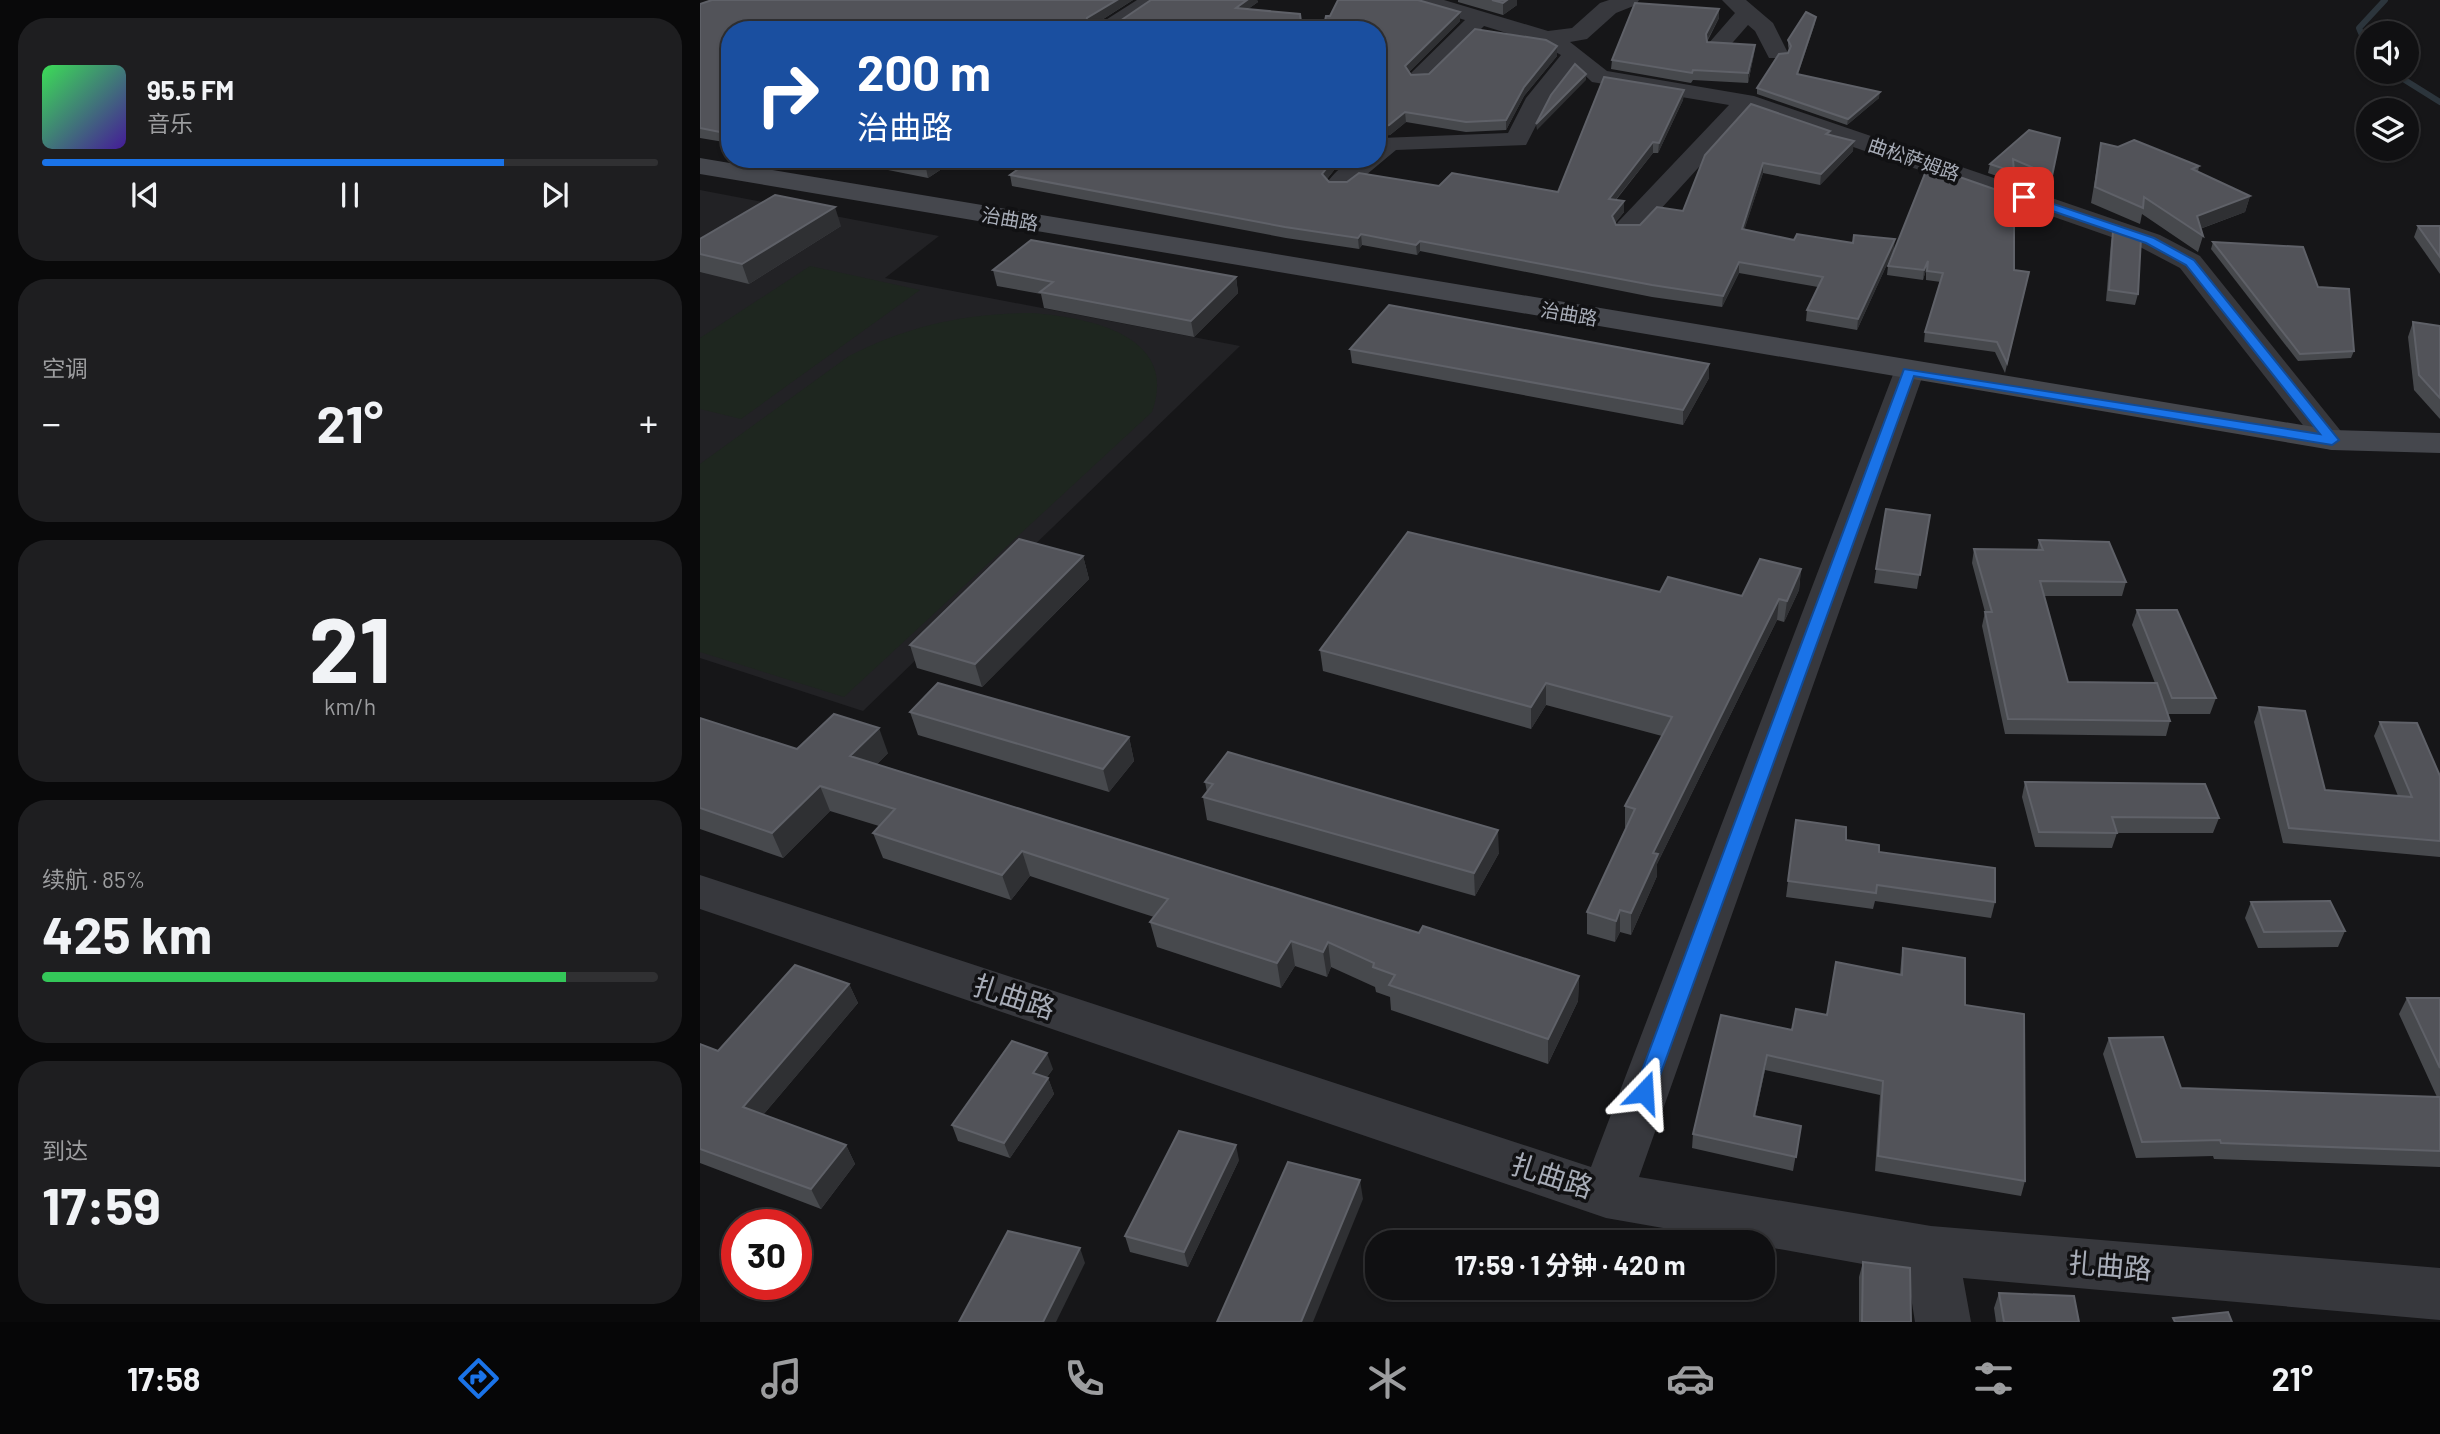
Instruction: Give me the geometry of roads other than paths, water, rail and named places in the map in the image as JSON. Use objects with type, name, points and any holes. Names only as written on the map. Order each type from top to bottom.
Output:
[{"type":"main road","name":"治曲路","points":[[700,166],[1909,372],[2332,440],[2440,443]]},
{"type":"street","points":[[1116,21],[1152,0]]},
{"type":"street","name":"曲松萨姆路","points":[[1421,0],[1547,37],[1574,53],[1600,77],[1746,101],[2150,241],[2190,262],[2332,440]]},
{"type":"street","points":[[1547,37],[1579,34],[1608,8],[1628,0]]},
{"type":"street","points":[[1719,44],[1739,7],[1765,28],[1777,53]]},
{"type":"street","points":[[1420,77],[1478,20]]},
{"type":"street","points":[[1386,146],[1390,143],[1517,140],[1538,98],[1574,53]]},
{"type":"street","points":[[1628,228],[1746,101]]},
{"type":"street","points":[[1339,184],[1359,168]]},
{"type":"street","points":[[1606,1195],[1909,372]]},
{"type":"street","name":"扎曲路","points":[[700,892],[1606,1195],[1931,1251],[2440,1294]]},
{"type":"street","points":[[1931,1251],[1943,1322]]},
{"type":"waterway","points":[[2366,21],[2385,0]]},
{"type":"waterway","points":[[2411,84],[2440,102]]}]
